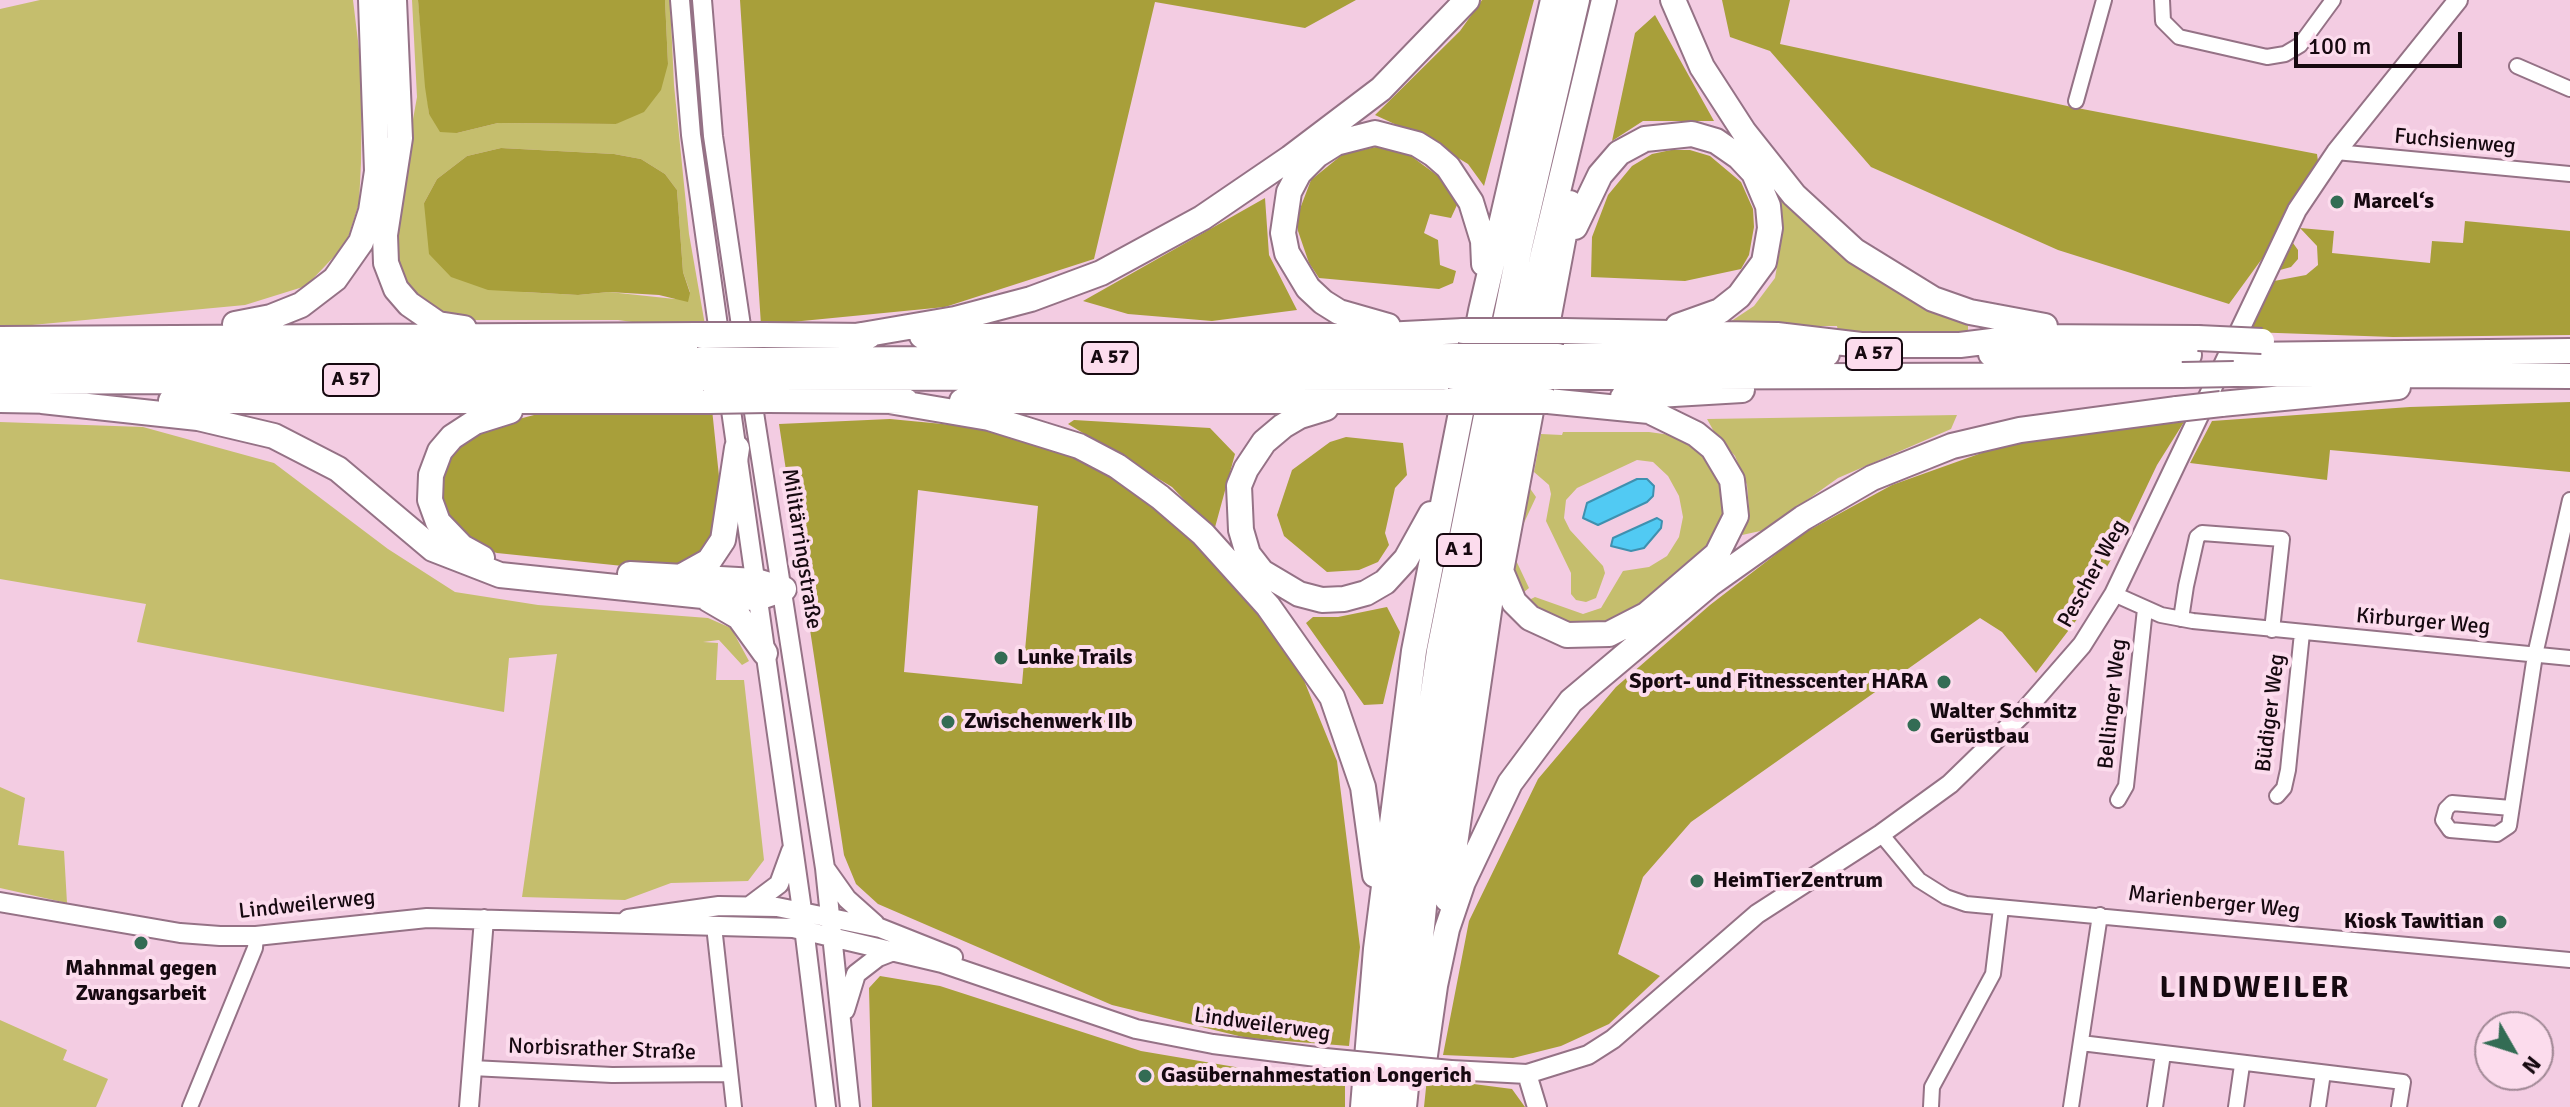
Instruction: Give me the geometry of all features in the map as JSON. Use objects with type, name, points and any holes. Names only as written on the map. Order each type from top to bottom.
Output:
[{"type":"highway","points":[[134,336],[230,325],[281,314],[310,299],[349,261],[369,222],[377,171],[371,0]]},
{"type":"highway","points":[[394,0],[401,113],[385,235],[389,273],[409,304],[438,324],[538,334]]},
{"type":"highway","points":[[856,336],[955,319],[1031,299],[1101,273],[1202,218],[1290,158],[1381,89],[1467,0]]},
{"type":"highway","points":[[1363,1107],[1376,949],[1414,651],[1481,311],[1553,0]]},
{"type":"highway","name":"A 1","points":[[1380,1107],[1399,928],[1439,651],[1520,246],[1577,0]]},
{"type":"highway","name":"A 1","points":[[1404,1107],[1427,877],[1459,653],[1543,254],[1604,0]]},
{"type":"highway","points":[[1673,0],[1702,67],[1744,132],[1794,195],[1855,251],[1933,299],[1970,312],[2123,337],[2190,356],[2247,356],[2344,344],[2379,352],[2570,351]]},
{"type":"highway","points":[[1557,323],[1582,92]]},
{"type":"highway","points":[[1422,332],[1367,323],[1339,312],[1308,288],[1295,271],[1283,233],[1289,192],[1299,173],[1336,143],[1375,133],[1396,137],[1417,144],[1448,167],[1471,202],[1483,241],[1481,311]]},
{"type":"highway","points":[[1418,1107],[1499,542],[1528,422],[1557,323],[1583,205],[1600,175],[1619,153],[1645,139],[1668,134],[1692,134],[1716,141],[1739,157],[1763,190],[1770,228],[1764,262],[1739,296],[1720,311],[1673,327],[1628,331]]},
{"type":"highway","points":[[856,336],[1365,336],[1557,323],[1628,331],[1777,335],[1861,345],[1960,345],[2024,337],[2123,337]]},
{"type":"highway","points":[[0,339],[325,335],[430,339],[538,334]]},
{"type":"highway","points":[[404,358],[538,334]]},
{"type":"highway","name":"A 57","points":[[538,334],[765,379],[2190,356],[2247,356],[2515,376],[2570,376]]},
{"type":"highway","name":"A 57","points":[[0,382],[703,368],[764,335],[856,336]]},
{"type":"highway","name":"A 57","points":[[1556,366],[1891,375],[2190,356]]},
{"type":"highway","name":"A 57","points":[[0,358],[404,358],[703,368]]},
{"type":"highway","points":[[757,590],[682,576],[500,563],[462,547],[438,522],[430,500],[429,484],[436,459],[452,437],[475,422],[497,414],[703,368],[989,418],[1079,446],[1117,466],[1160,497],[1234,567],[1312,664],[1345,727],[1363,787],[1373,841],[1376,949]]},
{"type":"highway","points":[[889,401],[1548,401],[1816,385],[1891,375]]},
{"type":"highway","points":[[1433,995],[1447,929],[1463,882],[1510,783],[1571,701],[1710,584],[1803,518],[1872,478],[1952,446],[2020,430],[2221,404],[2515,376]]},
{"type":"highway","points":[[0,400],[548,403]]},
{"type":"highway","points":[[42,401],[198,418],[274,436],[338,469],[433,549],[478,568],[526,579],[703,596],[784,589]]},
{"type":"highway","points":[[1381,401],[1300,416],[1264,442],[1239,486],[1238,507],[1248,554],[1262,572],[1299,594],[1322,600],[1344,599],[1366,593],[1385,582],[1406,559],[1445,482]]},
{"type":"highway","points":[[1528,422],[1501,571],[1514,602],[1530,618],[1567,635],[1609,634],[1646,615],[1717,554],[1727,540],[1736,516],[1736,495],[1724,462],[1713,448],[1696,434],[1649,411],[1548,401]]},
{"type":"highway","points":[[682,576],[709,561],[723,540],[737,448]]},
{"type":"highway","points":[[703,596],[739,617],[765,653]]},
{"type":"street","points":[[680,0],[681,41],[703,230],[793,844],[826,1107]]},
{"type":"street","name":"Militärringstraße","points":[[702,0],[713,136],[825,868],[850,1107]]},
{"type":"street","points":[[2076,101],[2104,0]]},
{"type":"street","points":[[2162,0],[2163,21],[2179,37],[2267,57],[2285,54],[2300,45],[2333,0]]},
{"type":"street","name":"Pescher Weg","points":[[1527,1074],[1588,1055],[1613,1039],[1757,914],[1881,834],[1950,784],[2021,715],[2082,645],[2114,594],[2289,225],[2336,152],[2458,0]]},
{"type":"street","points":[[2517,66],[2570,89]]},
{"type":"street","name":"Fuchsienweg","points":[[2336,152],[2570,174]]},
{"type":"street","points":[[2511,808],[2535,655],[2570,500]]},
{"type":"street","points":[[2181,619],[2197,537],[2202,533],[2282,539],[2272,630]]},
{"type":"street","name":"Kirburger Weg","points":[[2114,594],[2145,609],[2181,619],[2570,658]]},
{"type":"street","name":"Bellinger Weg","points":[[2118,800],[2126,786],[2145,609]]},
{"type":"street","name":"Büdiger Weg","points":[[2277,796],[2284,788],[2288,770],[2302,633]]},
{"type":"street","name":"Marienberger Weg","points":[[1881,834],[1908,870],[1931,888],[1966,904],[2570,960]]},
{"type":"street","points":[[751,905],[779,884],[793,844]]},
{"type":"street","points":[[825,868],[847,899],[880,928]]},
{"type":"street","name":"Lindweilerweg","points":[[0,902],[180,933],[256,936],[407,918],[621,921],[675,910],[751,905],[802,910],[880,928],[946,953],[1000,982]]},
{"type":"street","points":[[1931,1107],[1932,1087],[1993,974],[2001,908]]},
{"type":"street","points":[[2071,1107],[2100,915]]},
{"type":"street","points":[[469,1107],[484,919]]},
{"type":"street","name":"Lindweilerweg","points":[[621,921],[642,926],[804,930],[833,936],[896,950],[1136,1029],[1213,1044],[1325,1058],[1527,1074]]},
{"type":"street","points":[[714,926],[734,1107]]},
{"type":"street","points":[[190,1107],[255,948],[256,936]]},
{"type":"street","points":[[843,1027],[847,995],[856,974],[878,957],[896,950]]},
{"type":"street","points":[[2081,1043],[2242,1065],[2403,1082],[2399,1107]]},
{"type":"street","points":[[2155,1107],[2163,1054]]},
{"type":"street","points":[[2236,1107],[2242,1065]]},
{"type":"street","name":"Norbisrather Straße","points":[[472,1068],[612,1075],[730,1074]]},
{"type":"street","points":[[2318,1107],[2323,1073]]},
{"type":"street","points":[[1527,1074],[1537,1107]]},
{"type":"shaded area","points":[[40,0],[353,0],[362,74],[361,163],[359,203],[346,244],[306,286],[245,305],[0,328],[0,9]]},
{"type":"shaded area","points":[[412,0],[418,0],[429,114],[457,133],[498,123],[616,124],[668,64],[665,0],[670,0],[674,85],[689,234],[705,325],[653,325],[618,320],[467,320],[427,306],[406,286],[396,254],[400,192],[417,97]],"holes":[[[501,148],[614,154],[641,159],[665,174],[677,190],[683,272],[690,292],[675,299],[609,292],[578,295],[524,292],[424,203],[437,179],[467,156]]]},
{"type":"shaded area","points":[[418,0],[665,0],[668,64],[661,90],[644,112],[616,124],[498,123],[457,133],[440,132],[429,114]]},
{"type":"shaded area","points":[[740,0],[1356,0],[1305,28],[1155,2],[1094,259],[945,307],[761,325]]},
{"type":"shaded area","points":[[1482,0],[1534,0],[1484,186],[1468,164],[1425,138],[1375,115],[1460,31]]},
{"type":"shaded area","points":[[1722,0],[1790,0],[1780,44],[2072,107],[2317,154],[2318,161],[2290,204],[2264,256],[2229,304],[2058,250],[1871,167],[1770,51],[1730,37]]},
{"type":"shaded area","points":[[1655,15],[1714,121],[1643,121],[1612,141],[1635,33]]},
{"type":"shaded area","points":[[1376,147],[1411,156],[1438,176],[1450,191],[1457,205],[1451,218],[1430,214],[1424,233],[1438,240],[1440,265],[1456,271],[1453,283],[1439,289],[1319,278],[1309,263],[1298,231],[1298,214],[1311,180],[1343,154]]},
{"type":"shaded area","points":[[501,148],[614,154],[641,159],[665,174],[677,190],[683,272],[690,293],[688,302],[659,295],[609,292],[578,295],[488,290],[451,277],[429,254],[424,203],[437,179],[467,156]]},
{"type":"shaded area","points":[[1690,150],[1710,156],[1741,182],[1753,209],[1754,227],[1749,255],[1741,269],[1685,281],[1591,277],[1592,237],[1608,195],[1632,166],[1652,154]]},
{"type":"shaded area","points":[[1760,169],[1794,205],[1995,327],[1968,326],[1968,339],[1839,337],[1837,326],[1732,326],[1730,322],[1754,306],[1775,278],[1781,243],[1776,201]]},
{"type":"shaded area","points":[[1265,198],[1269,255],[1297,310],[1212,321],[1128,314],[1083,301]]},
{"type":"shaded area","points":[[2465,221],[2570,231],[2570,335],[2393,337],[2249,332],[2274,281],[2306,275],[2318,265],[2317,246],[2300,228],[2334,231],[2332,253],[2430,263],[2432,241],[2463,243]]},
{"type":"shaded area","points":[[2293,243],[2298,250],[2298,259],[2291,267],[2280,270]]},
{"type":"shaded area","points":[[2570,402],[2570,472],[2330,450],[2327,480],[2190,463],[2212,421],[2410,407]]},
{"type":"shaded area","points":[[712,409],[720,486],[719,508],[711,531],[719,535],[700,561],[652,569],[497,553],[482,549],[441,513],[441,462],[477,430],[534,415]]},
{"type":"shaded area","points":[[1957,415],[1951,429],[1838,478],[1765,530],[1742,535],[1749,510],[1747,485],[1735,456],[1717,437],[1707,419]]},
{"type":"shaded area","points":[[890,419],[985,428],[1078,458],[1155,502],[1185,531],[1294,656],[1337,761],[1360,947],[1349,1046],[1247,1038],[1112,1005],[878,904],[856,884],[844,855],[779,424]],"holes":[[[918,490],[1038,506],[1022,684],[904,672]]]},
{"type":"shaded area","points":[[1074,420],[1210,428],[1235,454],[1214,531],[1172,487],[1068,424]]},
{"type":"shaded area","points":[[0,422],[143,427],[274,463],[388,549],[455,592],[538,605],[708,618],[731,628],[749,661],[742,665],[719,640],[703,642],[718,643],[716,680],[744,680],[764,860],[748,881],[671,883],[625,900],[522,897],[557,654],[509,658],[504,712],[137,642],[146,604],[0,579]]},
{"type":"shaded area","points":[[2184,422],[2157,465],[2117,549],[2078,618],[2036,673],[2002,632],[1980,618],[1691,822],[1643,877],[1618,954],[1660,976],[1609,1024],[1561,1046],[1513,1058],[1443,1055],[1469,921],[1538,779],[1616,687],[1710,605],[1802,534],[1892,485],[2018,440]]},
{"type":"shaded area","points":[[1563,432],[1649,432],[1678,436],[1700,449],[1723,483],[1723,521],[1715,541],[1699,560],[1655,594],[1602,625],[1565,626],[1530,607],[1519,592],[1511,576],[1510,555],[1522,491],[1529,487],[1536,497],[1516,540],[1513,554],[1529,588],[1524,592],[1529,600],[1535,597],[1583,614],[1601,608],[1623,571],[1649,567],[1667,556],[1679,537],[1683,517],[1679,496],[1668,476],[1653,462],[1637,460],[1577,488],[1566,500],[1564,518],[1570,530],[1603,566],[1605,573],[1596,598],[1586,602],[1576,600],[1571,594],[1571,573],[1546,521],[1551,494],[1549,485],[1534,472],[1541,434],[1562,435]]},
{"type":"shaded area","points":[[1346,437],[1403,443],[1407,475],[1395,488],[1385,533],[1389,545],[1378,562],[1359,570],[1327,572],[1284,536],[1277,515],[1292,470],[1330,442]]},
{"type":"shaded area","points":[[1387,607],[1400,632],[1383,704],[1364,705],[1306,623],[1313,617],[1338,617]]},
{"type":"shaded area","points":[[0,787],[25,798],[18,845],[64,851],[67,903],[0,888]]},
{"type":"shaded area","points":[[880,976],[940,986],[1141,1051],[1294,1077],[1345,1080],[1345,1107],[872,1107],[869,988]]},
{"type":"shaded area","points":[[0,1020],[67,1050],[63,1060],[108,1079],[96,1107],[0,1107]]},
{"type":"shaded area","points":[[1427,1078],[1512,1089],[1525,1107],[1424,1107]]},
{"type":"water","points":[[1637,479],[1647,479],[1654,486],[1653,496],[1647,502],[1598,525],[1583,518],[1587,503]]},
{"type":"water","points":[[1657,518],[1662,521],[1661,528],[1644,548],[1631,551],[1611,546],[1613,538]]},
{"type":"place","name":"Marcel‘s","points":[[2337,202]]},
{"type":"place","name":"Lunke Trails","points":[[1001,658]]},
{"type":"place","name":"Sport- und Fitnesscenter HARA","points":[[1944,682]]},
{"type":"place","name":"Zwischenwerk IIb","points":[[948,722]]},
{"type":"place","name":"Walter Schmitz Gerüstbau","points":[[1914,725]]},
{"type":"place","name":"HeimTierZentrum","points":[[1697,881]]},
{"type":"place","name":"Kiosk Tawitian","points":[[2500,922]]},
{"type":"place","name":"Mahnmal gegen Zwangsarbeit","points":[[141,943]]},
{"type":"place","name":"Gasübernahmestation Longerich","points":[[1145,1076]]},
{"type":"district","name":"LINDWEILER","points":[[2255,989]]}]
